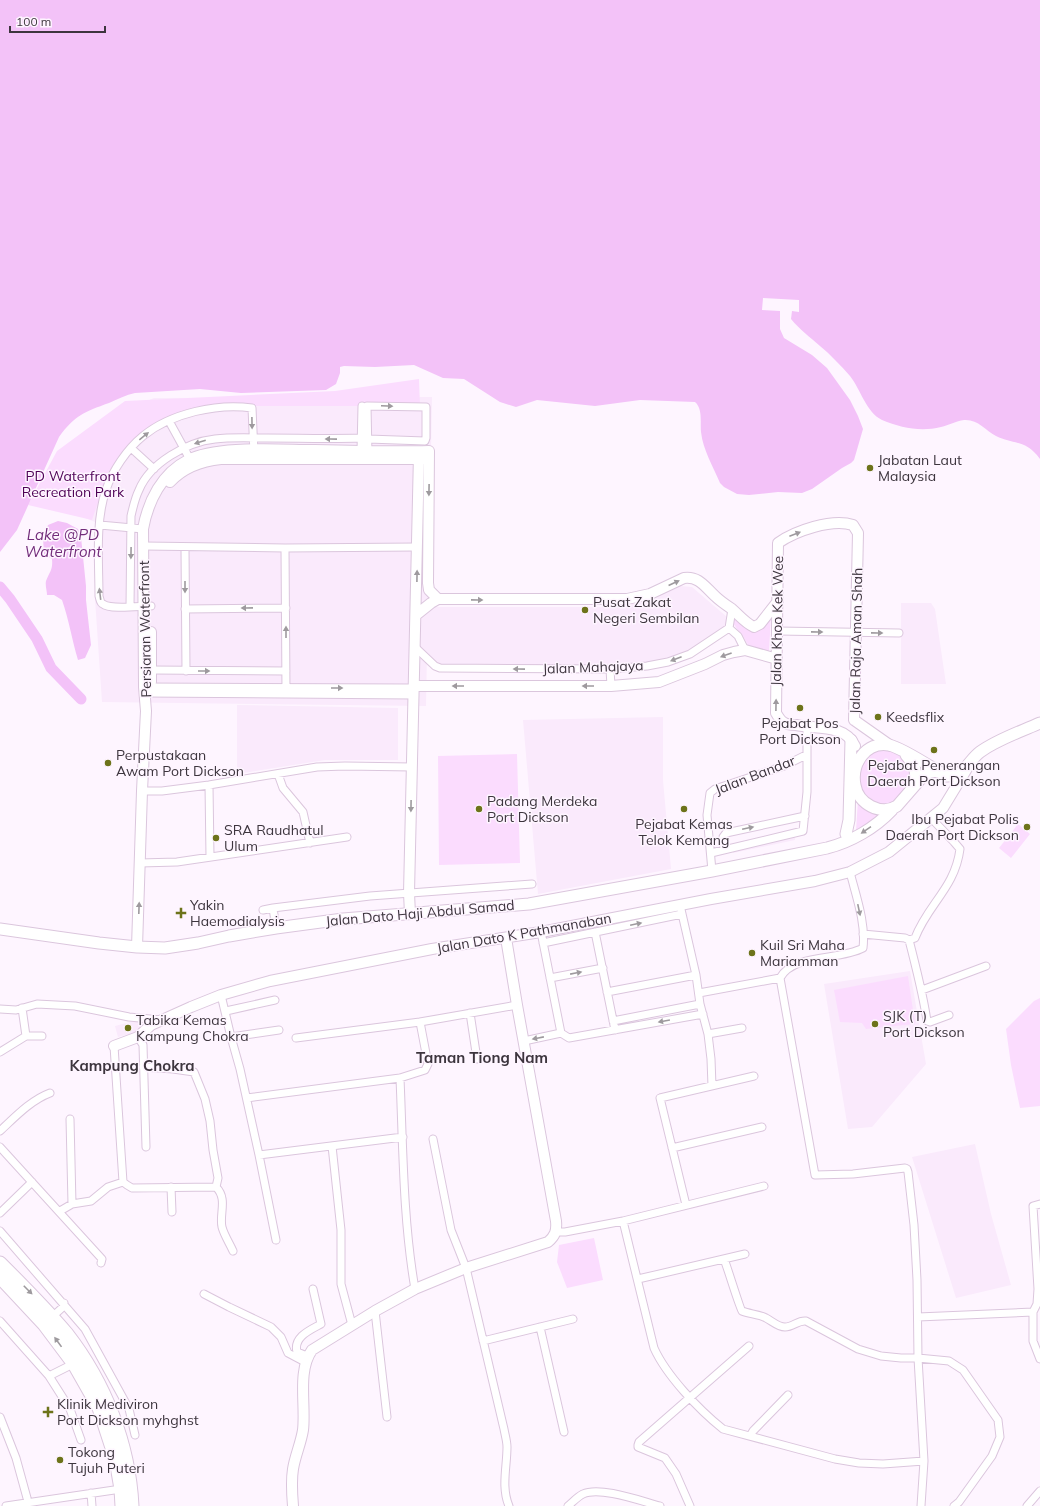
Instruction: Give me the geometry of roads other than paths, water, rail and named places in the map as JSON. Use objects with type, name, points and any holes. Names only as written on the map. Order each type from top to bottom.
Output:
[{"type":"highway","points":[[0,1263],[52,1317],[78,1360],[99,1408],[116,1460],[122,1506]]},
{"type":"highway","points":[[2,1278],[97,1381],[118,1428],[127,1464],[132,1506]]},
{"type":"main road","points":[[855,785],[862,798],[871,806],[884,810],[892,810],[924,775],[930,772],[953,776],[960,773],[980,752],[1040,723]]},
{"type":"main road","points":[[846,834],[849,820],[851,740]]},
{"type":"main road","points":[[837,846],[851,826],[856,765],[860,757],[871,748],[883,745],[891,746],[903,751],[942,774]]},
{"type":"main road","points":[[903,751],[914,764],[916,775],[914,787]]},
{"type":"main road","name":"Jalan Dato Haji Abdul Samad","points":[[0,929],[99,944],[164,948],[276,928],[343,919],[529,904],[712,871],[837,846],[884,819],[892,810]]},
{"type":"street","points":[[362,406],[366,454]]},
{"type":"street","points":[[147,606],[130,606],[131,516],[139,488],[154,469],[173,453],[214,438],[302,438],[425,441],[426,407],[367,406],[364,439]]},
{"type":"street","name":"Persiaran Waterfront","points":[[130,606],[112,607],[101,604],[99,596],[100,514],[106,490],[113,474],[132,448],[143,436],[169,421],[203,409],[221,407],[251,408],[253,438]]},
{"type":"street","points":[[169,421],[191,462]]},
{"type":"street","points":[[253,438],[254,454]]},
{"type":"street","points":[[290,438],[290,454]]},
{"type":"street","points":[[132,448],[154,469]]},
{"type":"street","name":"Persiaran Waterfront","points":[[147,546],[143,529],[145,517],[163,480],[178,465],[254,454],[366,454],[422,456]]},
{"type":"street","points":[[410,914],[409,893],[417,547],[422,456]]},
{"type":"street","points":[[422,456],[429,590],[438,599]]},
{"type":"street","name":"Persiaran Waterfront","points":[[137,947],[147,690],[147,546],[155,507],[168,484],[191,462]]},
{"type":"street","name":"Jalan Khoo Kek Wee","points":[[829,728],[807,727],[783,722],[776,712],[778,543],[792,534],[807,529],[836,523],[848,523]]},
{"type":"street","name":"Jalan Raja Aman Shah","points":[[848,523],[855,526],[858,533],[854,720],[891,746]]},
{"type":"street","points":[[100,525],[143,529]]},
{"type":"street","points":[[147,546],[186,548],[417,547]]},
{"type":"street","points":[[186,548],[186,671]]},
{"type":"street","points":[[285,548],[286,691]]},
{"type":"street","points":[[416,615],[431,602],[438,599],[627,600],[650,594],[689,577],[701,582],[749,625],[756,627],[778,601]]},
{"type":"street","name":"Persiaran Waterfront","points":[[147,606],[151,670],[147,690]]},
{"type":"street","points":[[185,609],[286,608]]},
{"type":"street","points":[[732,609],[729,628],[738,636],[744,650]]},
{"type":"street","name":"Jalan Mahajaya","points":[[415,647],[435,666],[440,668],[630,668],[668,662],[690,654],[729,628]]},
{"type":"street","points":[[778,631],[899,633]]},
{"type":"street","points":[[147,690],[414,690],[611,686],[659,682],[705,664],[723,655],[744,650],[777,659]]},
{"type":"street","points":[[610,669],[611,686]]},
{"type":"street","points":[[151,670],[286,671]]},
{"type":"street","points":[[829,728],[847,725],[854,720]]},
{"type":"street","name":"Jalan Bandar","points":[[711,853],[803,831],[807,792],[807,727]]},
{"type":"street","points":[[829,728],[846,735],[851,740],[856,750],[856,765]]},
{"type":"street","name":"Jalan Bandar","points":[[712,871],[707,815],[710,793],[715,789],[784,766],[806,755]]},
{"type":"street","name":"Jalan Dato K Pathmanaban","points":[[114,1046],[138,1037],[151,1025],[161,1020],[221,995],[270,981],[432,949],[681,910],[850,872],[889,852],[943,808],[970,762]]},
{"type":"street","points":[[142,791],[209,785],[322,767],[412,767]]},
{"type":"street","points":[[278,774],[283,788],[303,812],[310,842]]},
{"type":"street","name":"Jalan Dato K Pathmanaban","points":[[931,818],[948,788],[949,781],[942,774]]},
{"type":"street","points":[[209,785],[210,857]]},
{"type":"street","points":[[724,849],[723,838],[726,833],[805,816]]},
{"type":"street","points":[[863,934],[905,938],[909,940],[915,938],[926,916],[950,882],[957,867],[960,849],[931,818]]},
{"type":"street","points":[[140,863],[177,862],[347,837]]},
{"type":"street","points":[[850,872],[860,912],[863,948],[857,951],[789,967],[780,978],[815,1175],[853,1174],[907,1169],[914,1225],[918,1317],[918,1358],[924,1461],[922,1506]]},
{"type":"street","points":[[263,910],[312,902],[532,884]]},
{"type":"street","points":[[274,908],[276,928]]},
{"type":"street","points":[[543,943],[595,932],[681,910],[696,975],[700,1004],[708,1034],[712,1086]]},
{"type":"street","points":[[541,932],[561,1033]]},
{"type":"street","points":[[595,932],[615,1030]]},
{"type":"street","points":[[293,1506],[293,1471],[303,1432],[303,1373],[306,1359],[312,1350],[375,1311],[415,1289],[466,1268],[548,1242],[556,1232],[556,1221],[506,938]]},
{"type":"street","points":[[909,940],[922,990],[928,1021],[930,1022],[949,1015]]},
{"type":"street","points":[[922,990],[986,966]]},
{"type":"street","points":[[550,978],[602,968]]},
{"type":"street","points":[[607,992],[696,975]]},
{"type":"street","points":[[699,992],[780,978]]},
{"type":"street","points":[[221,995],[240,1069],[276,1240]]},
{"type":"street","points":[[226,1011],[275,1000]]},
{"type":"street","points":[[0,1009],[16,1010],[37,1004],[75,1006],[128,1017],[161,1020]]},
{"type":"street","points":[[613,1021],[700,1004]]},
{"type":"street","points":[[296,1038],[420,1022],[517,1005]]},
{"type":"street","points":[[22,1008],[26,1036]]},
{"type":"street","points":[[470,1013],[477,1059]]},
{"type":"street","points":[[524,1041],[561,1033],[569,1038],[703,1014]]},
{"type":"street","points":[[246,1098],[400,1078],[425,1070],[428,1064],[420,1022]]},
{"type":"street","points":[[708,1034],[742,1028]]},
{"type":"street","points":[[231,1037],[279,1030]]},
{"type":"street","points":[[0,1052],[26,1036],[42,1036]]},
{"type":"street","points":[[138,1037],[143,1045],[146,1147]]},
{"type":"street","points":[[114,1046],[123,1182]]},
{"type":"street","points":[[143,1067],[194,1072],[205,1099],[210,1121],[218,1178],[216,1187],[219,1190],[223,1205],[222,1227],[233,1251]]},
{"type":"street","points":[[686,1205],[660,1098],[754,1076]]},
{"type":"street","points":[[400,1078],[407,1232],[415,1289]]},
{"type":"street","points":[[0,1131],[35,1101],[50,1093]]},
{"type":"street","points":[[70,1119],[72,1204]]},
{"type":"street","points":[[672,1148],[762,1127]]},
{"type":"street","points":[[259,1155],[402,1137]]},
{"type":"street","points":[[434,1139],[451,1230],[466,1268],[504,1428],[507,1445],[504,1487],[505,1497],[509,1506]]},
{"type":"street","points":[[332,1146],[341,1230],[341,1284],[352,1325]]},
{"type":"street","points":[[0,1147],[60,1211],[102,1259],[102,1263]]},
{"type":"street","points":[[0,1213],[32,1182]]},
{"type":"street","points":[[123,1182],[132,1188],[216,1187]]},
{"type":"street","points":[[60,1211],[72,1204],[91,1201],[108,1187],[123,1182]]},
{"type":"street","points":[[556,1232],[565,1232],[623,1221],[764,1186]]},
{"type":"street","points":[[171,1187],[172,1212]]},
{"type":"street","points":[[1040,1204],[1033,1206],[1038,1289],[1038,1305],[1033,1312],[1033,1341],[1040,1359]]},
{"type":"street","points":[[623,1221],[654,1348],[659,1360],[690,1398],[723,1429],[835,1459],[859,1463],[883,1464],[924,1461]]},
{"type":"street","points":[[0,1231],[85,1329],[129,1409],[135,1435]]},
{"type":"street","points":[[638,1279],[745,1254]]},
{"type":"street","points":[[724,1259],[734,1285],[739,1308],[743,1311],[765,1317],[780,1326],[786,1327],[791,1326],[801,1320],[806,1321],[858,1349],[881,1356],[949,1361],[963,1370],[998,1420],[1000,1437],[992,1456],[959,1502],[954,1506]]},
{"type":"street","points":[[306,1359],[297,1352],[296,1347],[301,1336],[321,1324],[313,1289]]},
{"type":"street","points":[[204,1294],[271,1327],[281,1336],[288,1353],[306,1359]]},
{"type":"street","points":[[52,1317],[63,1307],[64,1303]]},
{"type":"street","points":[[375,1311],[386,1417]]},
{"type":"street","points":[[918,1317],[1033,1312]]},
{"type":"street","points":[[483,1341],[573,1319]]},
{"type":"street","points":[[0,1321],[49,1376],[70,1409],[81,1440]]},
{"type":"street","points":[[540,1326],[564,1432]]},
{"type":"street","points":[[690,1506],[676,1474],[665,1458],[638,1445],[749,1346]]},
{"type":"street","points":[[49,1376],[78,1360]]},
{"type":"street","points":[[750,1436],[788,1395]]},
{"type":"street","points":[[0,1417],[16,1458],[29,1502]]},
{"type":"street","points":[[6,1506],[121,1490]]},
{"type":"street","points":[[1027,1506],[1040,1491]]},
{"type":"street","points":[[568,1506],[584,1494],[595,1492],[606,1492],[660,1506]]},
{"type":"street","points":[[91,1493],[92,1506]]},
{"type":"water","points":[[0,0],[1040,0],[1040,459],[1030,448],[1025,445],[1002,439],[992,434],[981,425],[969,420],[958,421],[941,427],[919,429],[904,427],[882,420],[872,412],[850,376],[824,349],[801,330],[791,319],[780,319],[780,329],[784,338],[812,355],[827,368],[850,400],[863,429],[854,460],[812,489],[802,493],[778,492],[749,495],[737,494],[724,487],[720,483],[704,445],[701,432],[701,416],[698,405],[695,402],[640,400],[595,406],[537,400],[516,407],[500,402],[464,379],[443,378],[414,365],[375,367],[344,366],[340,367],[340,373],[336,384],[326,390],[241,393],[200,389],[135,393],[86,412],[75,419],[59,437],[17,530],[0,552]]},
{"type":"water","name":"Lake @PD Waterfront","points":[[58,521],[67,523],[78,529],[81,537],[91,645],[85,658],[78,660],[62,600],[54,595],[47,595],[46,581],[52,568],[52,559],[44,554],[43,538],[48,525]]},
{"type":"waterway","points":[[0,587],[37,639],[51,668],[81,699]]},
{"type":"place","name":"Jabatan Laut Malaysia","points":[[870,468]]},
{"type":"place","name":"Pusat Zakat Negeri Sembilan","points":[[585,610]]},
{"type":"place","name":"Pejabat Pos Port Dickson","points":[[800,708]]},
{"type":"place","name":"Keedsflix","points":[[878,717]]},
{"type":"place","name":"Pejabat Penerangan Daerah Port Dickson","points":[[934,750]]},
{"type":"place","name":"Perpustakaan Awam Port Dickson","points":[[108,763]]},
{"type":"place","name":"Padang Merdeka Port Dickson","points":[[479,809]]},
{"type":"place","name":"Pejabat Kemas Telok Kemang","points":[[684,809]]},
{"type":"place","name":"Ibu Pejabat Polis Daerah Port Dickson","points":[[1027,827]]},
{"type":"place","name":"SRA Raudhatul Ulum","points":[[216,838]]},
{"type":"place","name":"Yakin Haemodialysis","points":[[181,913]]},
{"type":"place","name":"Kuil Sri Maha Mariamman","points":[[752,953]]},
{"type":"place","name":"SJK (T) Port Dickson","points":[[875,1024]]},
{"type":"place","name":"Tabika Kemas Kampung Chokra","points":[[128,1028]]},
{"type":"place","name":"Klinik Mediviron Port Dickson myhghst","points":[[48,1412]]},
{"type":"place","name":"Tokong Tujuh Puteri","points":[[60,1460]]},
{"type":"district","name":"Taman Tiong Nam","points":[[482,1057]]},
{"type":"district","name":"Kampung Chokra","points":[[132,1065]]},
{"type":"park label","name":"PD Waterfront Recreation Park","points":[[73,484]]}]
